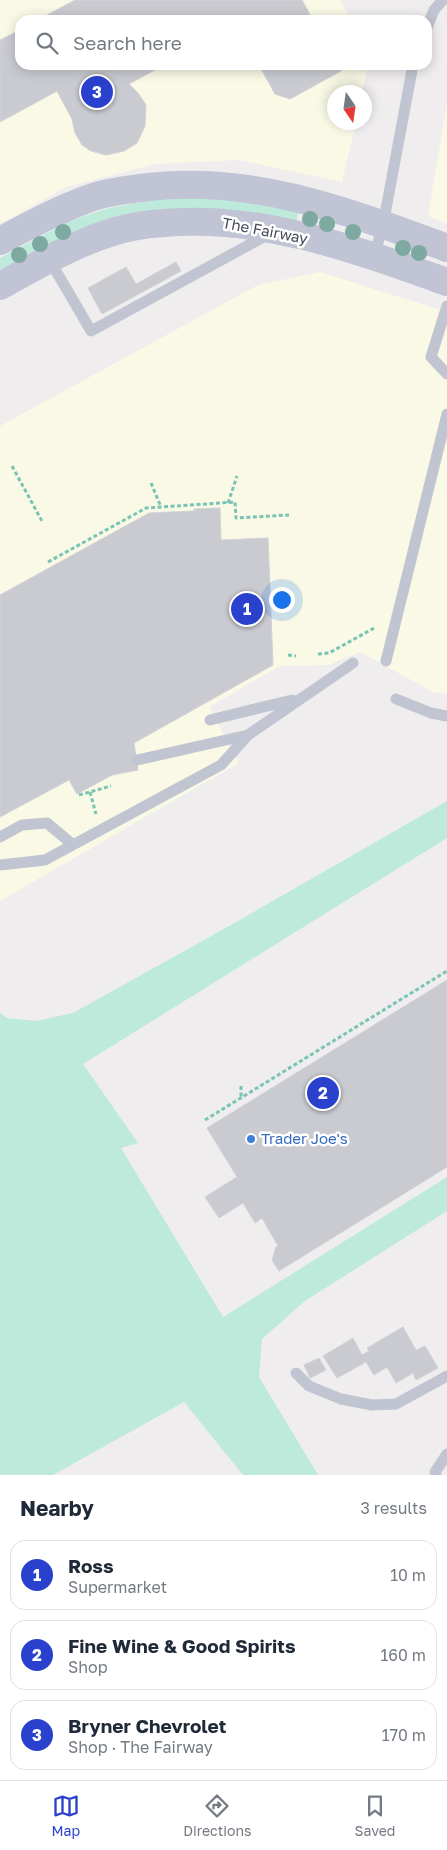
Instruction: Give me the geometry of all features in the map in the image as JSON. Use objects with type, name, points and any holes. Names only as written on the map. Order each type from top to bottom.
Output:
[{"type":"main road","points":[[0,241],[63,209],[97,196],[132,189],[196,184],[255,188],[290,196],[383,225],[447,248]]},
{"type":"main road","name":"The Fairway","points":[[0,286],[84,242],[117,230],[143,224],[178,221],[213,221],[276,230],[374,256],[447,282]]},
{"type":"lane","points":[[432,15],[443,0]]},
{"type":"lane","points":[[374,256],[383,225],[412,70]]},
{"type":"lane","points":[[49,259],[91,331],[276,230]]},
{"type":"lane","points":[[447,306],[431,357],[447,374]]},
{"type":"lane","points":[[386,660],[447,414]]},
{"type":"lane","points":[[0,865],[45,860],[221,765],[248,735],[354,663]]},
{"type":"lane","points":[[210,720],[299,699]]},
{"type":"lane","points":[[396,700],[431,713],[447,716]]},
{"type":"lane","points":[[137,760],[248,735]]},
{"type":"lane","points":[[0,837],[22,825],[46,824],[72,844]]},
{"type":"lane","points":[[296,1373],[309,1386],[341,1399],[372,1405],[396,1404],[447,1376]]},
{"type":"lane","points":[[436,1474],[447,1454]]},
{"type":"path","points":[[12,466],[43,522]]},
{"type":"path","points":[[228,503],[237,476]]},
{"type":"path","points":[[151,483],[161,507]]},
{"type":"path","points":[[48,562],[146,508],[235,502],[236,518],[288,515]]},
{"type":"path","points":[[318,654],[329,653],[376,627]]},
{"type":"path","points":[[288,655],[296,656]]},
{"type":"path","points":[[79,795],[111,786]]},
{"type":"path","points":[[90,792],[100,829]]},
{"type":"path","points":[[205,1120],[447,971]]},
{"type":"path","points":[[241,1086],[242,1098]]},
{"type":"shaded area","points":[[0,0],[340,0],[348,15],[15,15],[15,70],[368,70],[364,85],[327,85],[327,130],[354,130],[342,182],[239,160],[155,164],[66,187],[0,224]]},
{"type":"shaded area","points":[[447,102],[447,224],[428,216]]},
{"type":"shaded area","points":[[320,272],[447,312],[447,693],[435,693],[360,652],[329,665],[280,666],[209,707],[239,763],[0,901],[0,426],[258,285]]},
{"type":"green space","points":[[166,197],[229,198],[299,213],[297,220],[270,222],[212,212],[0,274],[0,258],[68,222],[105,209]]},
{"type":"green space","points":[[447,801],[447,838],[83,1064],[138,1143],[121,1148],[223,1317],[447,1177],[447,1211],[305,1301],[262,1339],[259,1377],[318,1475],[243,1475],[184,1402],[53,1475],[0,1475],[0,1013],[7,1018],[36,1021],[73,1013]]},
{"type":"building","points":[[75,0],[302,0],[310,15],[47,15]]},
{"type":"building","points":[[15,32],[15,70],[155,70],[129,84],[146,105],[145,126],[137,143],[124,151],[106,155],[91,151],[82,145],[75,133],[72,119],[57,91],[0,122],[0,40]]},
{"type":"building","points":[[262,70],[341,71],[290,99],[275,94]]},
{"type":"building","points":[[176,262],[181,271],[102,314],[88,288],[126,267],[136,284]]},
{"type":"building","points":[[220,508],[221,540],[268,538],[273,665],[134,743],[138,770],[112,775],[77,794],[69,780],[0,817],[0,595],[149,513]]},
{"type":"building","points":[[447,980],[447,1167],[279,1271],[272,1260],[278,1246],[262,1218],[255,1223],[243,1203],[219,1218],[205,1197],[237,1177],[207,1128]]},
{"type":"building","points":[[403,1327],[416,1350],[425,1346],[438,1368],[416,1380],[413,1373],[396,1383],[387,1367],[374,1375],[366,1362],[337,1378],[323,1356],[353,1338],[362,1355],[369,1351],[367,1348]]},
{"type":"building","points":[[319,1358],[326,1370],[310,1378],[304,1365]]},
{"type":"place","name":"Bryner Chevrolet","points":[[97,92]]},
{"type":"place","name":"Ross","points":[[247,609]]},
{"type":"place","name":"Fine Wine & Good Spirits","points":[[323,1093]]},
{"type":"place","name":"Trader Joe's","points":[[251,1139]]}]
